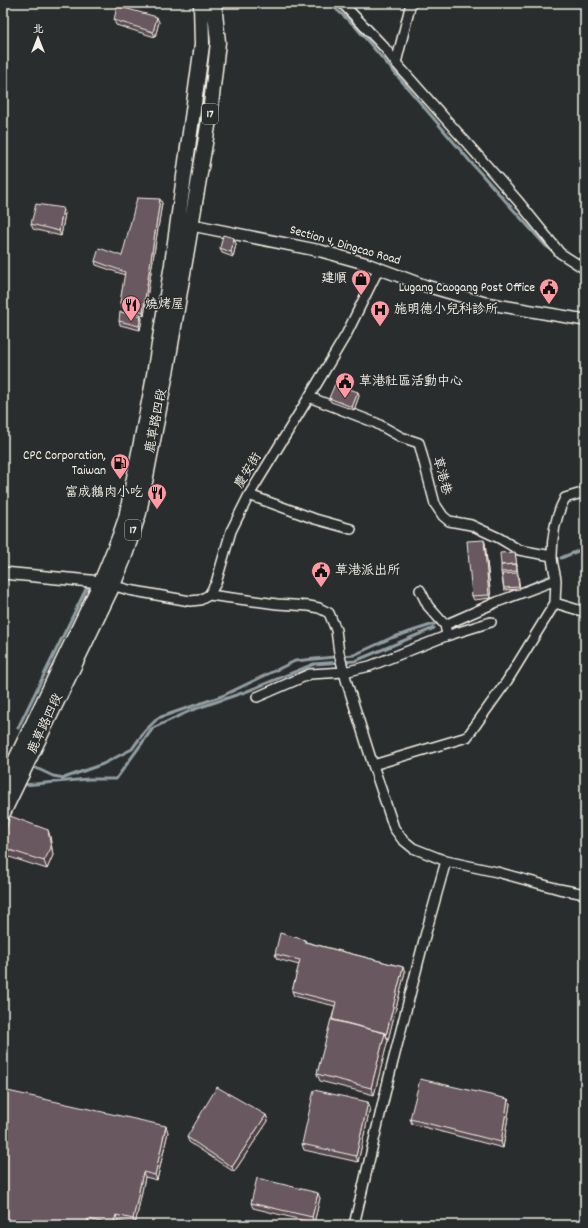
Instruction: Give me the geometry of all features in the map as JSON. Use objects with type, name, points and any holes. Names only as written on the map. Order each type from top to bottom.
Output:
[{"type":"main road","name":"鹿草路四段","points":[[3,813],[107,583],[129,504],[152,388],[180,201],[202,45],[201,3]]},
{"type":"main road","name":"鹿草路四段","points":[[3,786],[131,538],[139,513],[168,368],[210,114],[218,42],[214,3]]},
{"type":"street","points":[[342,3],[384,47],[396,63],[518,201],[560,253],[585,269]]},
{"type":"street","points":[[396,63],[411,3]]},
{"type":"street","points":[[180,201],[192,224]]},
{"type":"street","name":"Section 4, Dingcao Road","points":[[192,224],[321,251],[379,268],[426,286],[485,303],[585,320]]},
{"type":"street","name":"慶安街","points":[[210,595],[216,583],[231,531],[249,495],[347,333],[379,268]]},
{"type":"street","name":"草港巷","points":[[309,397],[376,423],[401,437],[419,443],[435,504],[448,521],[471,526],[499,538],[519,550],[552,556]]},
{"type":"street","points":[[373,765],[467,737],[507,681],[555,603],[556,580],[552,556],[555,527],[562,503],[565,498],[585,492]]},
{"type":"street","points":[[249,495],[315,519],[351,529]]},
{"type":"street","points":[[3,573],[107,583],[147,594],[190,601],[200,600],[210,595],[319,608],[329,613],[336,630],[343,669],[373,765],[394,828],[402,839],[413,848],[446,861],[585,894]]},
{"type":"street","points":[[445,625],[497,602],[556,580]]},
{"type":"street","points":[[420,590],[428,606],[445,625],[446,636]]},
{"type":"street","points":[[555,603],[585,612]]},
{"type":"street","points":[[257,697],[310,674],[370,666],[446,636],[491,622]]},
{"type":"street","points":[[354,1225],[390,1074],[425,936],[446,861]]},
{"type":"building","points":[[117,6],[157,17],[153,32],[114,20]]},
{"type":"building","points":[[137,198],[160,199],[143,312],[120,303],[125,272],[95,261],[99,248],[122,256]]},
{"type":"building","points":[[36,204],[63,208],[59,231],[31,224]]},
{"type":"building","points":[[223,235],[234,238],[231,252],[220,248]]},
{"type":"building","name":"燒烤屋","points":[[120,312],[141,316],[139,326],[119,321]]},
{"type":"building","name":"草港社區活動中心","points":[[335,384],[358,392],[352,407],[329,398]]},
{"type":"building","points":[[484,540],[489,595],[472,596],[467,541]]},
{"type":"building","points":[[515,552],[517,566],[516,564],[501,565],[500,553]]},
{"type":"building","points":[[516,564],[517,571],[501,572],[501,565]]},
{"type":"building","points":[[517,573],[519,587],[504,588],[502,574]]},
{"type":"building","points":[[10,816],[48,830],[51,848],[44,861],[3,848],[3,839]]},
{"type":"building","points":[[280,933],[305,940],[305,942],[403,967],[386,1035],[385,1033],[332,1020],[336,1002],[292,991],[300,960],[275,954]]},
{"type":"building","points":[[331,1019],[385,1033],[371,1088],[317,1074]]},
{"type":"building","points":[[420,1079],[508,1099],[501,1142],[410,1119]]},
{"type":"building","points":[[217,1087],[266,1115],[232,1167],[187,1137]]},
{"type":"building","points":[[3,1090],[166,1126],[155,1175],[143,1172],[133,1219],[116,1215],[113,1225],[88,1219],[86,1225],[3,1225]]},
{"type":"building","points":[[314,1090],[368,1102],[356,1156],[302,1144]]},
{"type":"building","points":[[257,1178],[318,1193],[312,1217],[251,1203]]},
{"type":"waterway","points":[[329,3],[355,26],[474,166],[546,246],[556,253]]},
{"type":"waterway","points":[[561,558],[585,548]]},
{"type":"waterway","points":[[522,588],[548,577]]},
{"type":"waterway","points":[[18,728],[88,585],[85,585]]},
{"type":"waterway","points":[[34,767],[53,776],[64,778],[103,764],[132,749],[145,731],[158,718],[222,696],[295,661],[354,655],[391,638],[437,623],[469,610]]},
{"type":"waterway","points":[[24,785],[88,779],[116,779],[153,728],[192,710],[245,692],[314,664],[355,661],[434,628]]},
{"type":"place","name":"建順","points":[[361,296]]},
{"type":"place","name":"Lugang Caogang Post Office","points":[[549,305]]},
{"type":"place","name":"燒烤屋","points":[[131,322]]},
{"type":"place","name":"施明德小兒科診所","points":[[380,327]]},
{"type":"place","name":"草港社區活動中心","points":[[345,399]]},
{"type":"place","name":"CPC Corporation, Taiwan","points":[[120,480]]},
{"type":"place","name":"富成鵝肉小吃","points":[[157,510]]},
{"type":"place","name":"草港派出所","points":[[321,588]]}]
